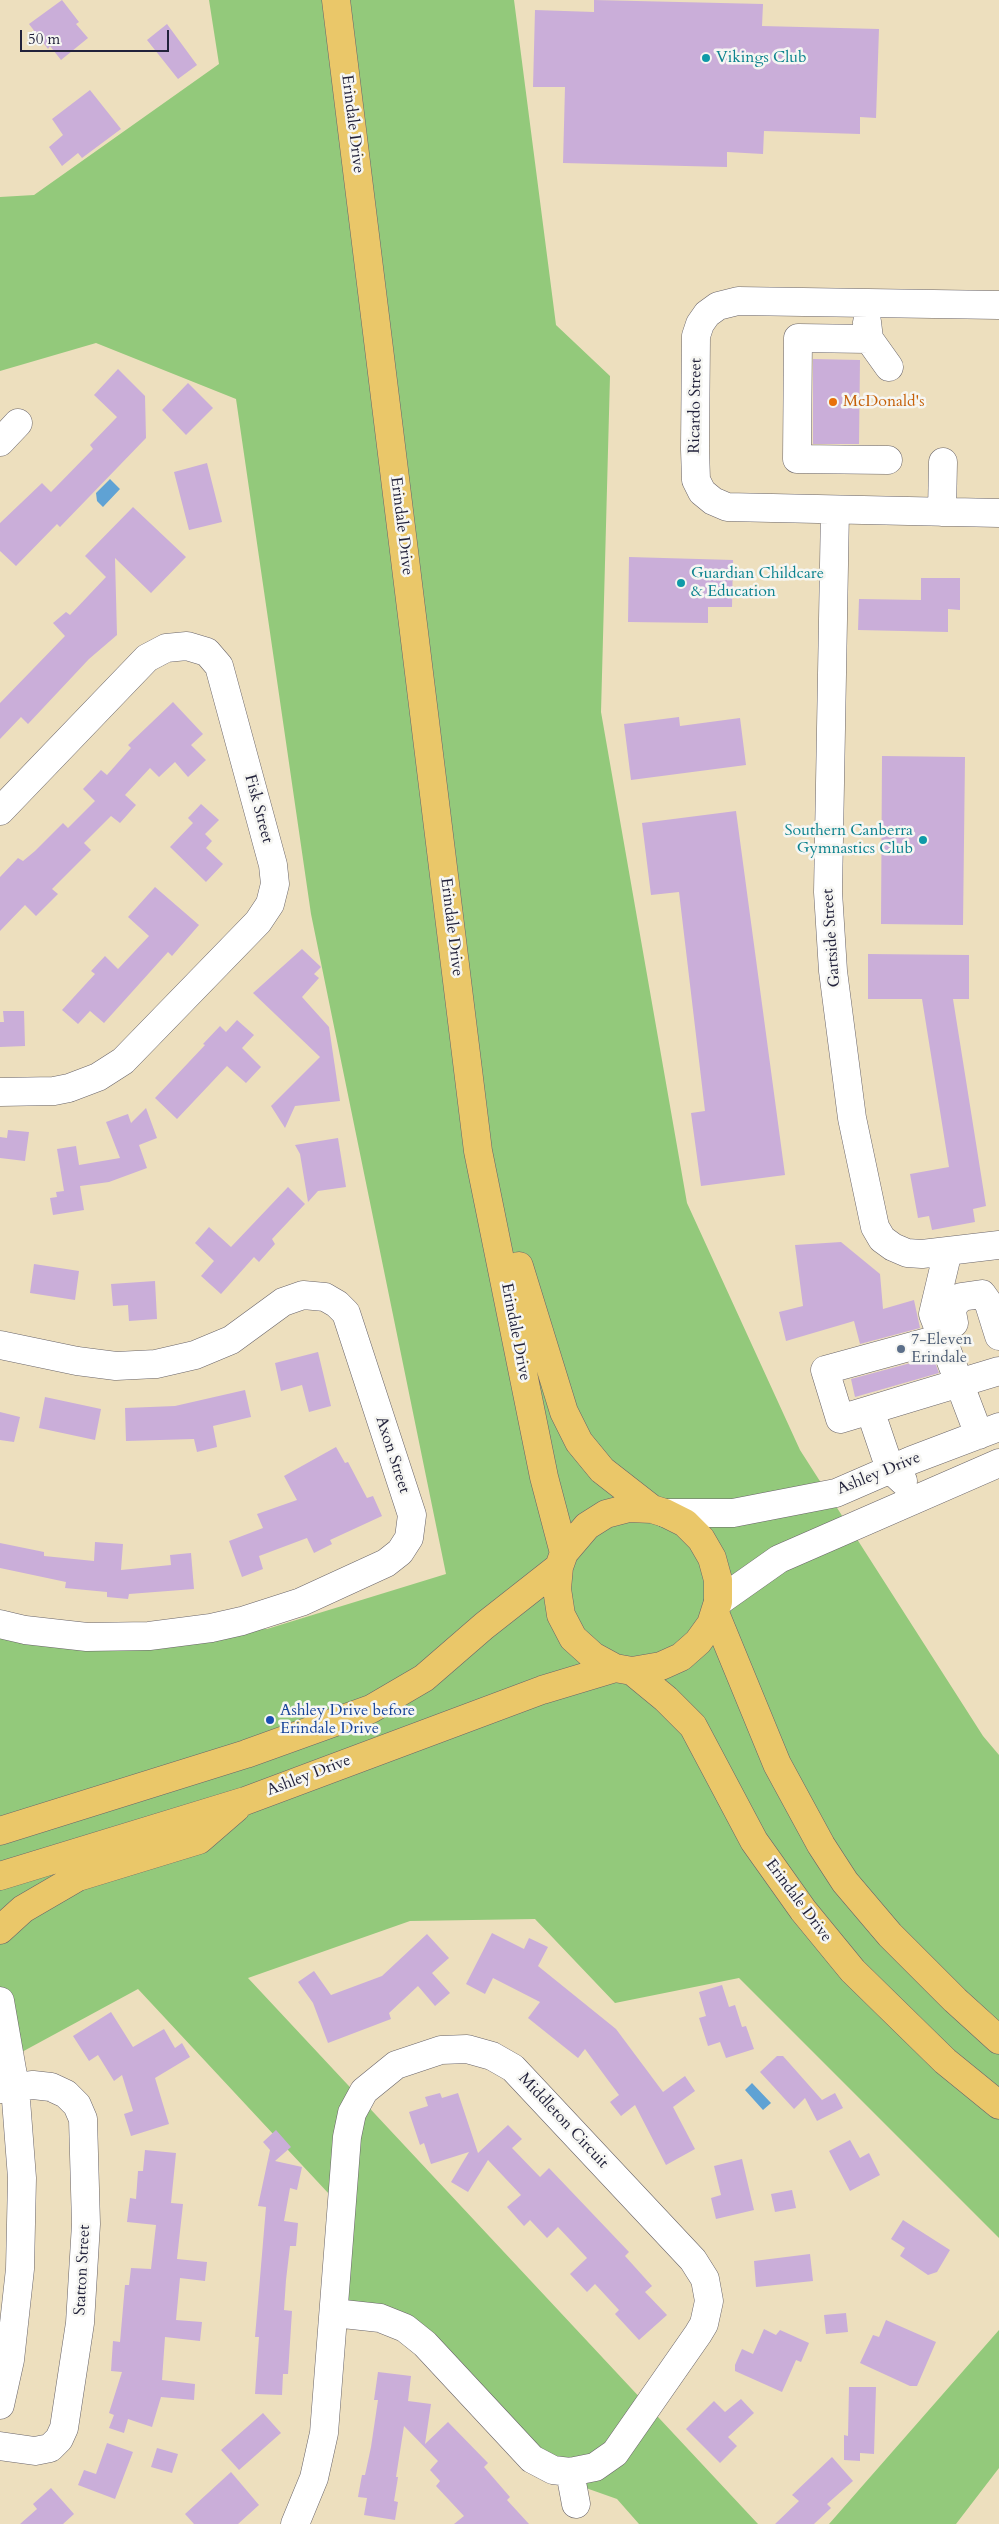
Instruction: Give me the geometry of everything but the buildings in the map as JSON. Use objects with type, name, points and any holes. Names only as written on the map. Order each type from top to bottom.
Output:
[{"type":"main road","name":"Erindale Drive","points":[[336,0],[478,1150],[561,1560]]},
{"type":"main road","name":"Erindale Drive","points":[[467,1051],[497,1184],[528,1300],[564,1412],[579,1442],[602,1470],[658,1511]]},
{"type":"main road","points":[[0,1831],[246,1754],[371,1709],[424,1678],[561,1560],[587,1526],[606,1514],[629,1508],[658,1511],[685,1523],[701,1539],[712,1558],[718,1580],[717,1608],[777,1764],[821,1845],[845,1882],[890,1935],[955,2000],[999,2040]]},
{"type":"main road","points":[[561,1560],[557,1589],[561,1615],[574,1638],[593,1656],[623,1669],[661,1666],[681,1657],[698,1642],[717,1608]]},
{"type":"main road","name":"Erindale Drive","points":[[623,1669],[666,1699],[693,1726],[754,1841],[803,1910],[853,1972],[946,2060],[999,2105]]},
{"type":"main road","name":"Ashley Drive","points":[[96,1859],[146,1844],[245,1801],[550,1687],[623,1669]]},
{"type":"main road","points":[[0,1876],[96,1859]]},
{"type":"main road","points":[[0,1930],[23,1909],[78,1877],[96,1859]]},
{"type":"street","name":"Ricardo Street","points":[[999,305],[738,301],[718,306],[707,314],[700,324],[696,336],[695,457],[696,480],[702,492],[713,501],[727,507],[999,513]]},
{"type":"street","points":[[866,303],[869,339],[890,367]]},
{"type":"street","points":[[869,339],[798,338],[797,459],[888,460]]},
{"type":"street","points":[[942,512],[943,462]]},
{"type":"street","name":"Gartside Street","points":[[835,510],[828,892],[832,971],[852,1118],[875,1227],[882,1239],[893,1247],[907,1253],[922,1254],[999,1245]]},
{"type":"street","name":"Fisk Street","points":[[0,811],[147,658],[166,648],[187,646],[207,652],[219,666],[273,865],[275,884],[270,904],[258,922],[123,1061],[98,1077],[69,1088],[54,1091],[0,1092]]},
{"type":"street","points":[[948,1251],[933,1314],[960,1384],[990,1429]]},
{"type":"street","points":[[999,1336],[989,1304],[982,1294],[961,1297],[952,1312],[954,1322],[940,1333],[825,1370],[840,1419],[960,1384],[999,1370]]},
{"type":"street","name":"Axon Street","points":[[0,1345],[77,1361],[116,1366],[156,1364],[195,1355],[231,1340],[282,1302],[303,1295],[325,1297],[338,1304],[346,1313],[412,1516],[409,1538],[400,1552],[386,1562],[301,1602],[242,1621],[211,1628],[149,1636],[86,1637],[25,1630],[0,1624]]},
{"type":"street","points":[[870,1410],[890,1469],[921,1497]]},
{"type":"street","name":"Ashley Drive","points":[[658,1511],[742,1511],[836,1493],[990,1429]]},
{"type":"street","points":[[717,1608],[780,1559],[999,1463]]},
{"type":"street","points":[[0,2001],[7,2088],[22,2178],[20,2269],[10,2360],[0,2405]]},
{"type":"street","name":"Middleton Circuit","points":[[295,2524],[314,2478],[324,2433],[347,2137],[352,2113],[364,2091],[373,2081],[396,2065],[441,2050],[467,2049],[492,2056],[513,2068],[693,2260],[705,2279],[709,2302],[704,2324],[698,2334],[615,2453],[595,2467],[570,2472],[553,2470],[532,2459],[425,2344],[405,2328],[380,2318],[334,2313]]},
{"type":"street","name":"Statton Street","points":[[0,2446],[35,2451],[50,2448],[59,2439],[64,2428],[80,2323],[86,2224],[83,2119],[77,2105],[66,2094],[51,2087],[33,2085],[7,2088]]},
{"type":"street","points":[[570,2472],[576,2504]]},
{"type":"green space","points":[[209,0],[514,0],[556,325],[610,376],[601,712],[687,1203],[800,1450],[983,1736],[999,1755],[999,2238],[739,1978],[615,2003],[535,1919],[410,1921],[248,1978],[758,2524],[639,2524],[617,2499],[569,2482],[403,2317],[344,2299],[329,2194],[138,1989],[20,2053],[0,2055],[0,1636],[267,1629],[446,1574],[311,914],[236,399],[96,343],[0,371],[0,197],[34,195],[219,64]]},
{"type":"green space","points":[[999,2330],[999,2468],[956,2524],[829,2524]]},
{"type":"water","points":[[110,479],[120,489],[103,507],[97,501],[96,493]]},
{"type":"water","points":[[752,2083],[771,2103],[763,2110],[745,2090]]},
{"type":"place","name":"Vikings Club","points":[[706,58]]},
{"type":"place","name":"McDonald's","points":[[833,402]]},
{"type":"place","name":"Guardian Childcare & Education","points":[[681,583]]},
{"type":"place","name":"Southern Canberra Gymnastics Club","points":[[923,840]]},
{"type":"place","name":"7-Eleven Erindale","points":[[901,1349]]},
{"type":"place","name":"Ashley Drive before Erindale Drive","points":[[270,1720]]}]
